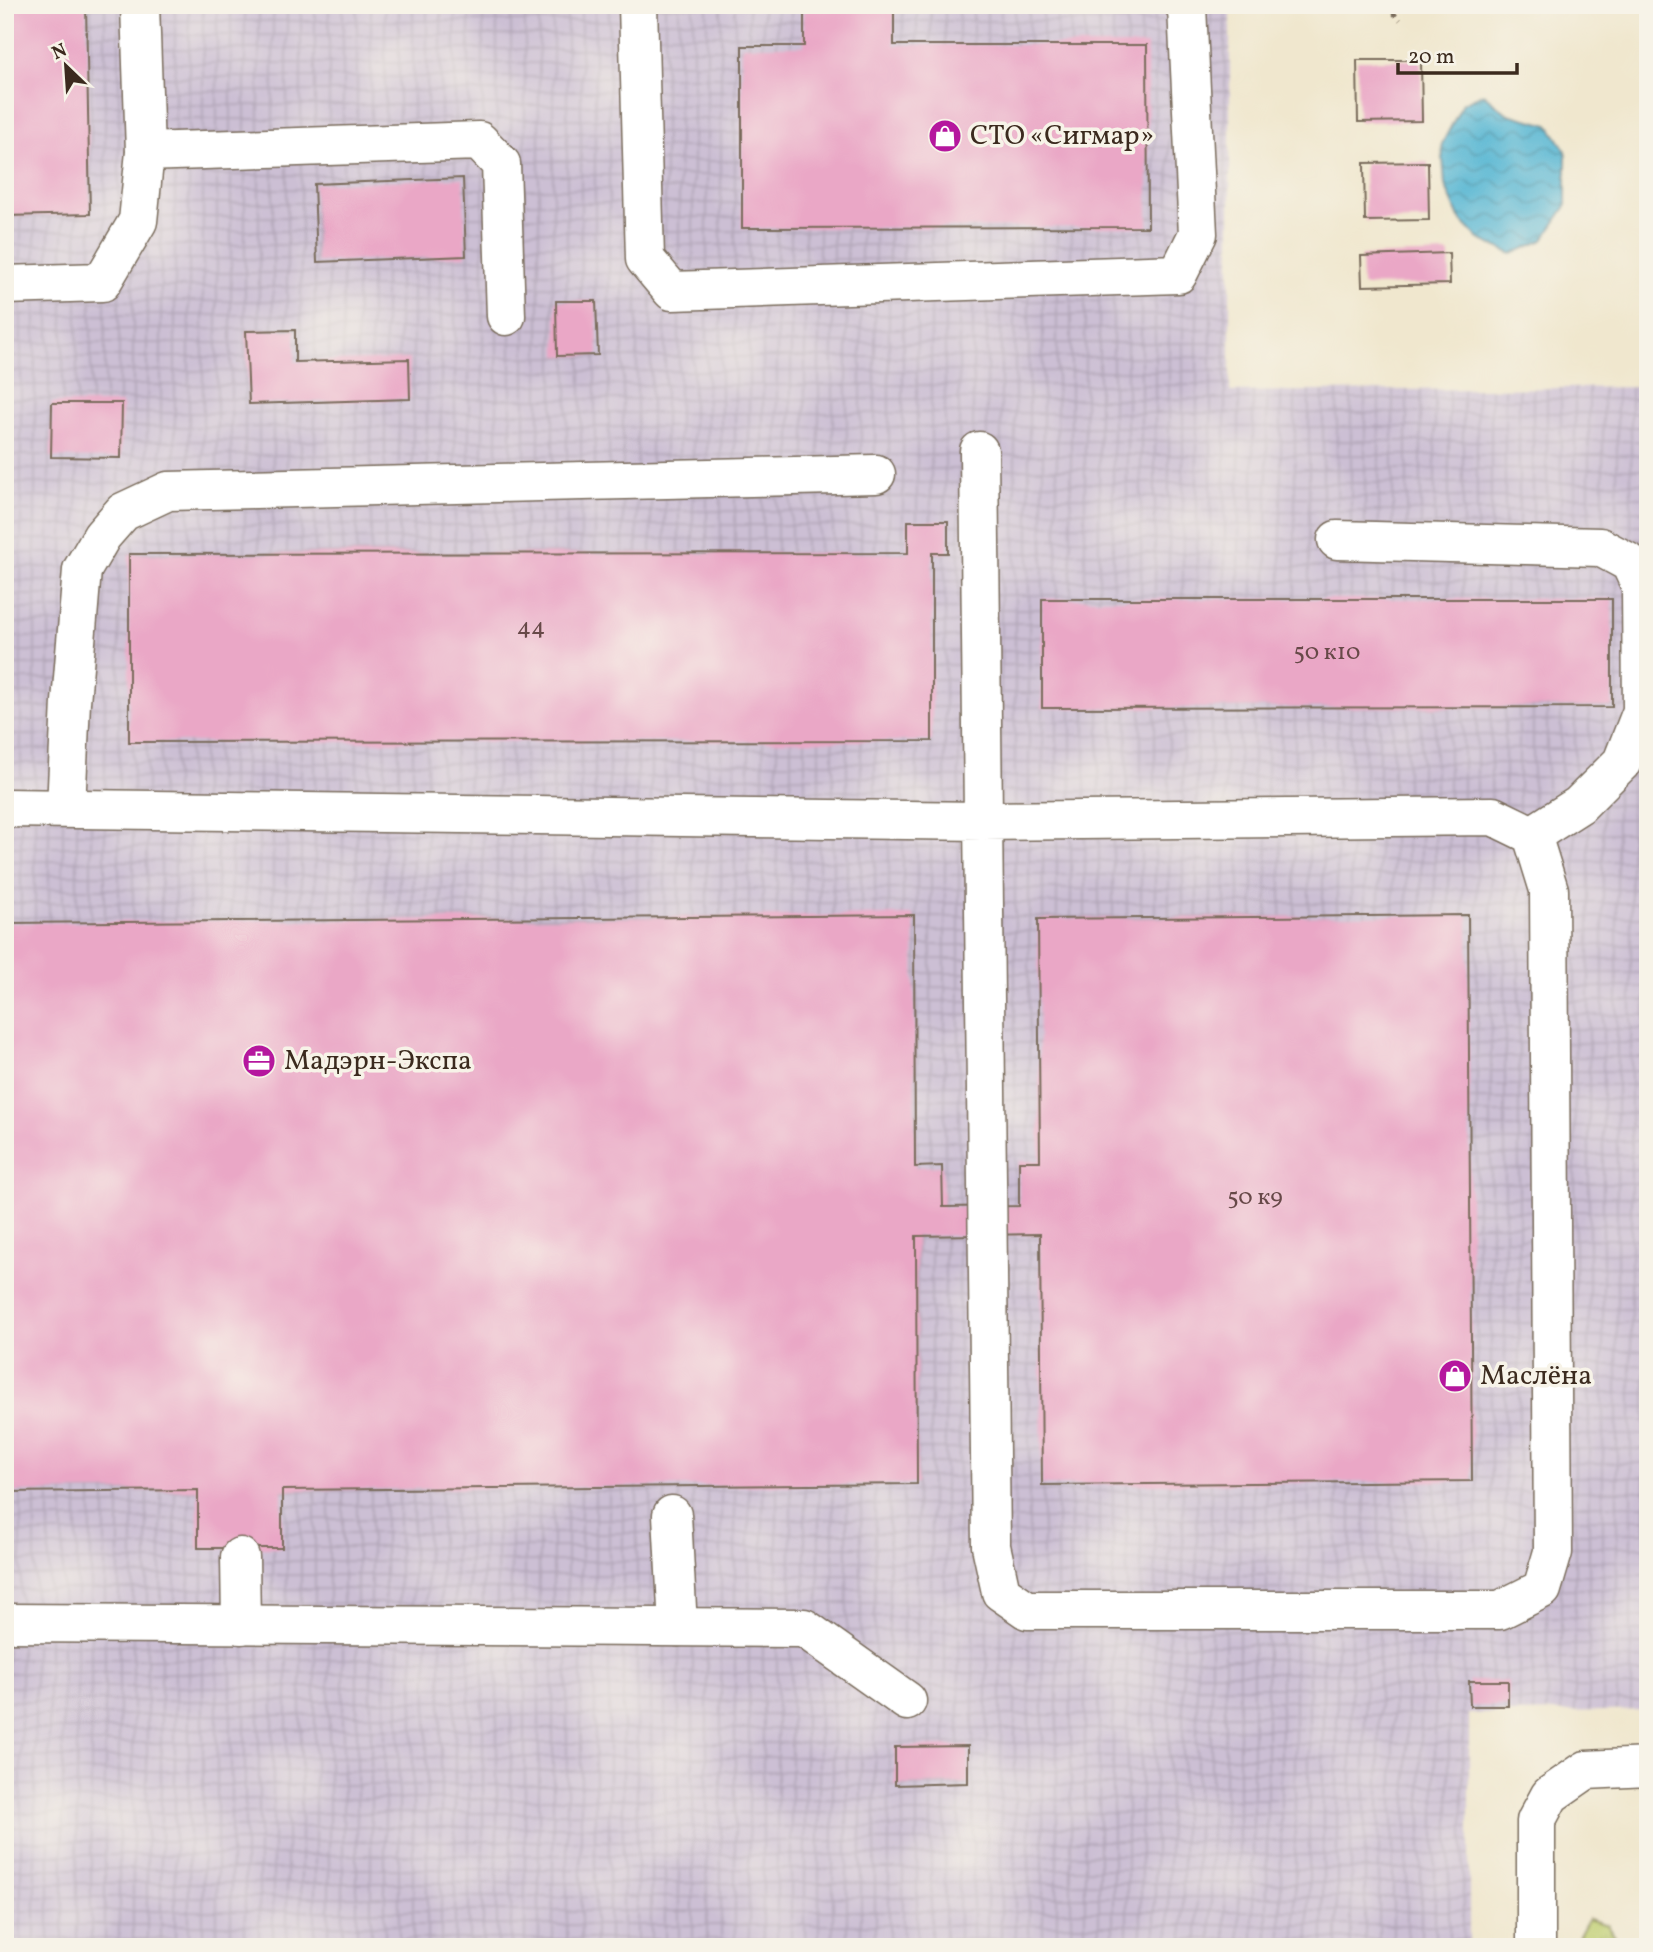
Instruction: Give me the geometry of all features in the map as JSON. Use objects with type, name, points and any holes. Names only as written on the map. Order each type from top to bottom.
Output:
[{"type":"lane","points":[[5,285],[102,282],[138,221],[145,152],[140,5]]},
{"type":"lane","points":[[638,5],[645,259],[673,291],[1178,274],[1198,234],[1187,7],[1184,5]]},
{"type":"lane","points":[[145,152],[480,141],[500,164],[506,316]]},
{"type":"lane","points":[[5,808],[982,821],[1493,816],[1532,835],[1549,890],[1553,1552],[1542,1589],[1500,1610],[1027,1609],[1001,1592],[990,1546],[982,821],[979,452]]},
{"type":"lane","points":[[66,808],[71,702],[82,570],[102,536],[123,512],[168,491],[876,474]]},
{"type":"lane","points":[[1337,540],[1600,547],[1630,563],[1641,587],[1642,711],[1622,762],[1579,805],[1532,835]]},
{"type":"lane","points":[[672,1515],[678,1627]]},
{"type":"lane","points":[[240,1556],[241,1625]]},
{"type":"lane","points":[[5,1623],[804,1628],[906,1701]]},
{"type":"lane","points":[[1536,1947],[1536,1821],[1549,1795],[1586,1770],[1648,1767]]},
{"type":"path","points":[[1386,5],[1400,20]]},
{"type":"shaded area","points":[[5,5],[1230,5],[1230,392],[1648,387],[1648,1710],[1469,1714],[1469,1947],[5,1947]]},
{"type":"green space","points":[[1588,1919],[1608,1925],[1621,1947],[1573,1947]]},
{"type":"water","points":[[1483,94],[1508,114],[1549,125],[1566,151],[1566,206],[1543,240],[1512,254],[1479,239],[1459,218],[1445,185],[1442,144],[1463,103]]},
{"type":"building","points":[[5,5],[86,5],[90,214],[5,216]]},
{"type":"building","name":"СТО «Сигмар»","points":[[894,8],[894,45],[1147,45],[1148,227],[742,228],[742,46],[804,46],[804,9]]},
{"type":"building","points":[[1357,60],[1421,60],[1422,121],[1358,122]]},
{"type":"building","points":[[1428,162],[1429,220],[1365,221],[1364,163]]},
{"type":"building","points":[[463,178],[466,256],[317,262],[314,184]]},
{"type":"building","points":[[1449,253],[1450,284],[1362,286],[1361,256]]},
{"type":"building","points":[[556,301],[596,301],[598,355],[557,356]]},
{"type":"building","points":[[295,330],[295,362],[409,359],[410,399],[249,404],[246,331]]},
{"type":"building","points":[[52,403],[122,403],[121,458],[51,457]]},
{"type":"building","points":[[908,521],[948,521],[948,553],[932,553],[932,741],[129,742],[129,554],[908,553]]},
{"type":"building","points":[[1042,599],[1612,599],[1612,707],[1042,708]]},
{"type":"building","points":[[914,915],[915,1167],[942,1166],[943,1207],[1019,1206],[1019,1161],[1040,1161],[1038,919],[1468,915],[1472,1481],[1042,1485],[1040,1234],[916,1236],[917,1484],[282,1490],[282,1548],[198,1548],[198,1490],[5,1492],[5,923]]},
{"type":"building","points":[[1469,1681],[1508,1681],[1508,1706],[1470,1706]]},
{"type":"building","points":[[968,1746],[968,1783],[895,1785],[895,1747]]},
{"type":"place","name":"СТО «Сигмар»","points":[[945,136]]},
{"type":"place","name":"Мадэрн-Экспа","points":[[259,1061]]},
{"type":"place","name":"Маслёна","points":[[1455,1376]]}]
